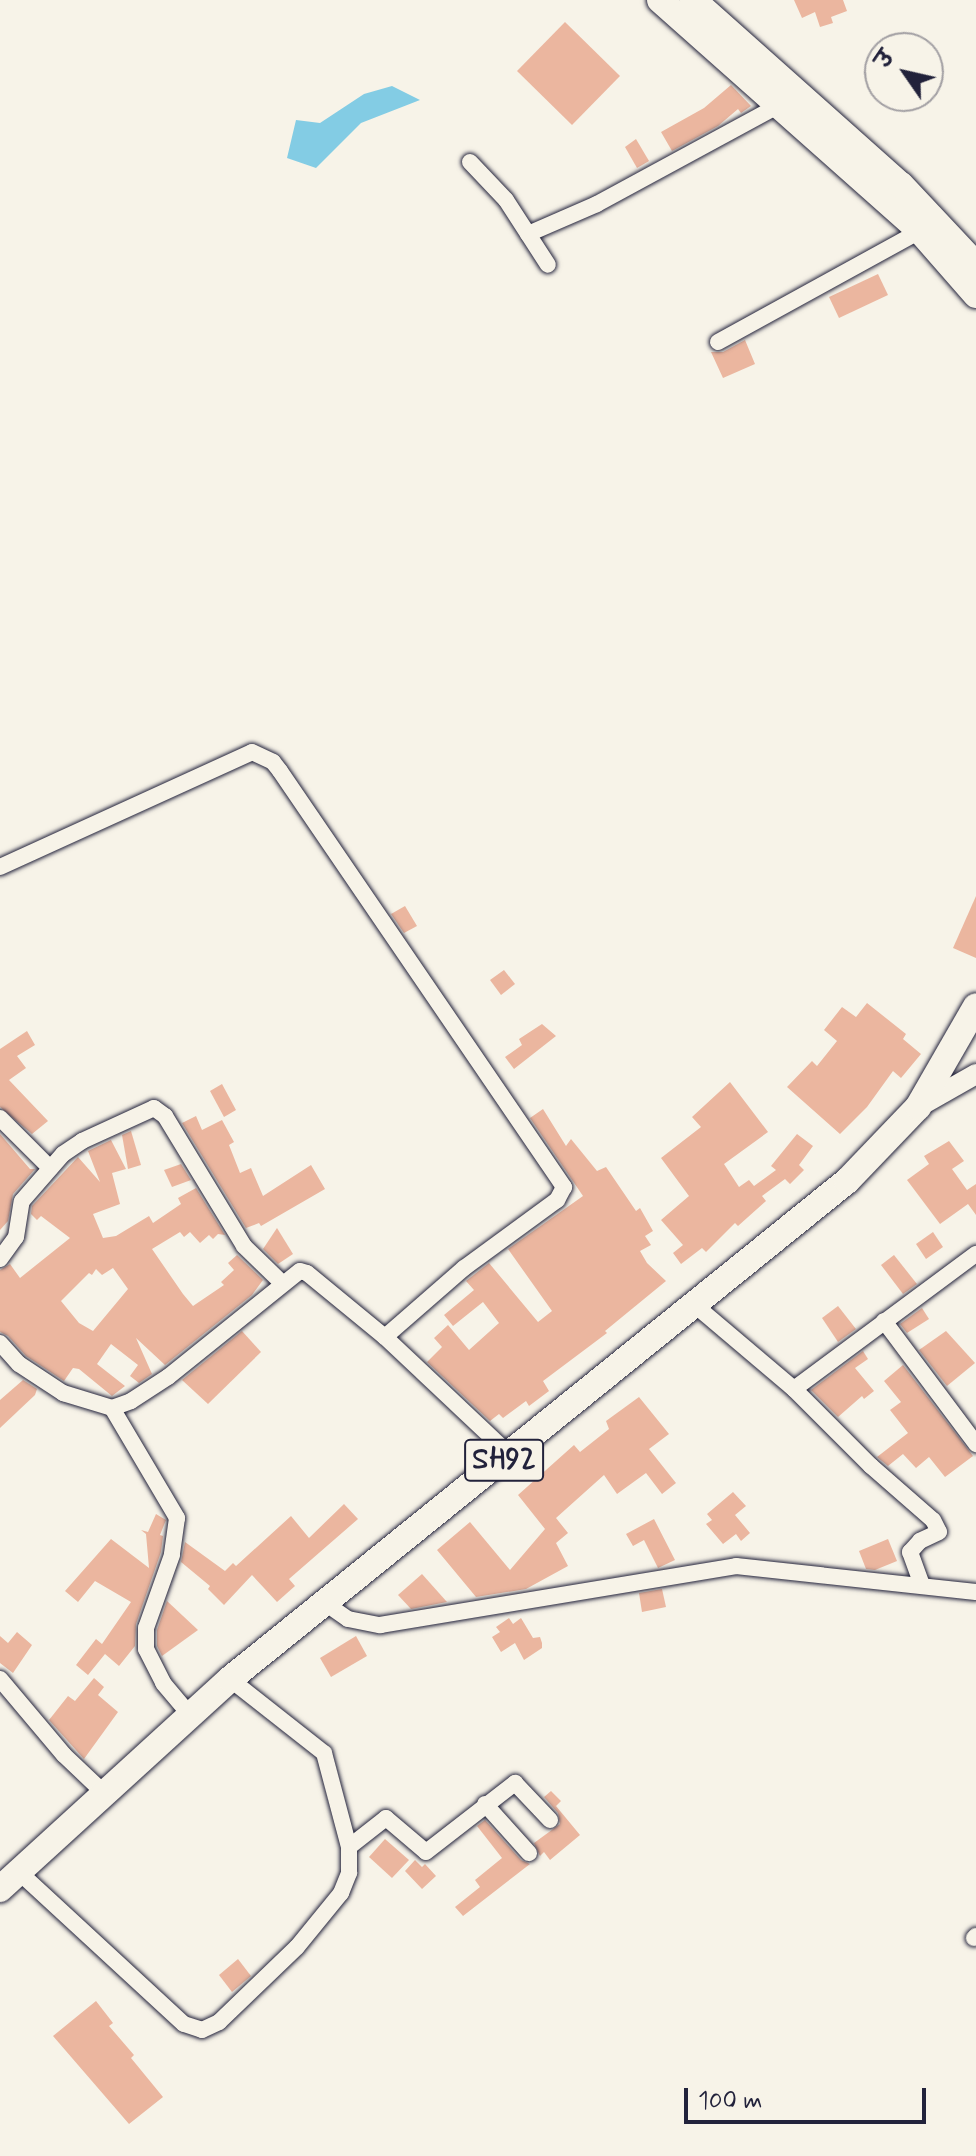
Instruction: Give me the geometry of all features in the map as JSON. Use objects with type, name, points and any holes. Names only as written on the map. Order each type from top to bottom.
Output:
[{"type":"main road","points":[[660,0],[920,231],[976,295]]},
{"type":"main road","points":[[693,0],[901,185],[976,265]]},
{"type":"main road","name":"SH92","points":[[9,1881],[230,1679],[696,1306],[847,1181],[918,1107],[976,1006]]},
{"type":"street","points":[[528,234],[597,204],[779,105]]},
{"type":"street","points":[[470,162],[506,200],[548,265]]},
{"type":"street","points":[[718,342],[920,231]]},
{"type":"street","points":[[0,867],[252,752],[273,762],[564,1187],[557,1200],[464,1268],[385,1337]]},
{"type":"street","points":[[918,1107],[976,1074]]},
{"type":"street","points":[[0,1259],[16,1237],[22,1201],[50,1168],[82,1141],[146,1110],[159,1110],[244,1246],[282,1283]]},
{"type":"street","points":[[0,1118],[50,1168]]},
{"type":"street","points":[[794,1389],[976,1254]]},
{"type":"street","points":[[0,1343],[19,1364],[50,1385],[92,1404],[112,1408],[131,1401],[168,1377],[300,1271],[307,1273],[385,1337],[510,1455]]},
{"type":"street","points":[[696,1306],[794,1389],[939,1528],[935,1536],[920,1541],[910,1552],[922,1585]]},
{"type":"street","points":[[884,1321],[976,1444]]},
{"type":"street","points":[[112,1408],[177,1518],[172,1555],[152,1602],[146,1628],[146,1649],[163,1683],[190,1715]]},
{"type":"street","points":[[325,1603],[348,1619],[380,1625],[736,1566],[976,1592]]},
{"type":"street","points":[[0,1679],[64,1755],[104,1793]]},
{"type":"street","points":[[9,1881],[184,2024],[202,2030],[219,2022],[297,1947],[341,1893],[349,1873],[349,1847],[324,1753],[230,1679]]},
{"type":"street","points":[[349,1847],[386,1818],[426,1852],[515,1783],[550,1820]]},
{"type":"street","points":[[485,1804],[529,1853]]},
{"type":"water","points":[[392,86],[420,100],[361,123],[316,168],[287,158],[296,120],[320,123],[364,94]]},
{"type":"building","points":[[794,0],[843,0],[847,11],[831,17],[833,23],[820,27],[815,12],[802,18]]},
{"type":"building","points":[[565,22],[620,76],[572,125],[517,71]]},
{"type":"building","points":[[731,85],[751,106],[741,113],[738,109],[718,126],[672,151],[661,132],[704,108]]},
{"type":"building","points":[[636,139],[649,161],[637,168],[625,147]]},
{"type":"building","points":[[878,274],[888,295],[839,318],[829,297]]},
{"type":"building","points":[[745,340],[755,364],[723,378],[711,352],[723,352]]},
{"type":"building","points":[[976,896],[976,958],[953,948]]},
{"type":"building","points":[[405,906],[417,926],[404,933],[391,914]]},
{"type":"building","points":[[504,970],[515,984],[501,995],[490,980]]},
{"type":"building","points":[[867,1003],[906,1034],[903,1039],[921,1054],[901,1078],[893,1071],[867,1107],[840,1134],[787,1087],[812,1061],[817,1066],[837,1041],[824,1030],[842,1007],[856,1017]]},
{"type":"building","points":[[542,1024],[556,1036],[514,1069],[505,1057],[522,1045],[519,1039]]},
{"type":"building","points":[[27,1031],[35,1045],[17,1056],[26,1068],[9,1080],[48,1121],[32,1134],[0,1107],[0,1049]]},
{"type":"building","points":[[730,1082],[768,1132],[724,1164],[739,1187],[749,1180],[754,1186],[776,1170],[771,1166],[797,1134],[813,1146],[799,1165],[804,1170],[790,1184],[785,1179],[762,1196],[766,1201],[738,1226],[735,1223],[706,1252],[702,1248],[681,1264],[673,1253],[683,1245],[661,1220],[689,1196],[661,1158],[701,1127],[692,1117]]},
{"type":"building","points":[[222,1084],[236,1110],[224,1117],[210,1091]]},
{"type":"building","points":[[543,1109],[566,1146],[571,1139],[597,1171],[606,1167],[636,1211],[640,1208],[653,1231],[645,1236],[651,1245],[640,1251],[647,1263],[666,1281],[605,1331],[607,1333],[543,1381],[549,1391],[529,1406],[526,1401],[503,1418],[499,1414],[490,1421],[427,1362],[442,1347],[434,1338],[448,1325],[469,1350],[499,1323],[483,1302],[453,1326],[444,1315],[474,1290],[466,1281],[489,1263],[538,1322],[552,1311],[508,1249],[583,1196],[530,1118]]},
{"type":"building","points":[[196,1116],[202,1130],[222,1120],[234,1142],[229,1145],[240,1173],[251,1168],[263,1196],[311,1165],[325,1189],[261,1226],[259,1223],[246,1228],[182,1123]]},
{"type":"building","points":[[131,1131],[141,1165],[128,1169],[122,1135]]},
{"type":"building","points":[[0,1134],[30,1169],[35,1169],[13,1194],[8,1221],[0,1230]]},
{"type":"building","points":[[111,1140],[126,1169],[112,1173],[120,1204],[93,1214],[103,1238],[116,1236],[149,1216],[153,1223],[181,1204],[178,1198],[196,1188],[225,1235],[218,1234],[213,1239],[209,1235],[200,1243],[190,1232],[184,1237],[180,1232],[152,1249],[193,1306],[224,1285],[221,1282],[234,1270],[228,1263],[237,1255],[263,1280],[252,1295],[165,1365],[136,1338],[152,1374],[139,1383],[130,1376],[138,1365],[111,1344],[97,1364],[125,1386],[112,1396],[79,1369],[73,1368],[64,1381],[26,1356],[8,1336],[0,1332],[0,1270],[10,1264],[20,1278],[70,1238],[41,1216],[37,1220],[31,1214],[32,1206],[78,1157],[100,1182],[88,1151]],"holes":[[[113,1268],[128,1289],[93,1331],[79,1323],[61,1301],[96,1269],[102,1275]]]},
{"type":"building","points":[[949,1141],[964,1161],[952,1169],[967,1190],[976,1184],[976,1215],[968,1204],[940,1224],[907,1180],[929,1164],[924,1156]]},
{"type":"building","points":[[181,1164],[191,1180],[172,1187],[164,1170]]},
{"type":"building","points":[[277,1228],[293,1254],[278,1264],[263,1249]]},
{"type":"building","points":[[933,1232],[943,1247],[926,1259],[916,1244]]},
{"type":"building","points":[[894,1255],[917,1284],[903,1294],[881,1265]]},
{"type":"building","points":[[838,1306],[856,1329],[838,1342],[822,1318]]},
{"type":"building","points":[[922,1308],[929,1319],[907,1333],[900,1324]]},
{"type":"building","points":[[242,1331],[261,1352],[208,1404],[182,1380]]},
{"type":"building","points":[[946,1331],[975,1363],[947,1386],[919,1350]]},
{"type":"building","points":[[863,1351],[868,1359],[855,1368],[874,1391],[864,1399],[862,1396],[838,1417],[811,1390]]},
{"type":"building","points":[[903,1365],[973,1456],[945,1477],[929,1457],[916,1468],[903,1454],[888,1466],[877,1457],[908,1433],[890,1410],[901,1402],[884,1381]]},
{"type":"building","points":[[23,1380],[37,1389],[35,1395],[0,1428],[0,1400]]},
{"type":"building","points":[[639,1397],[669,1434],[649,1449],[676,1483],[662,1494],[646,1473],[617,1494],[604,1475],[556,1518],[568,1533],[556,1543],[568,1566],[526,1589],[476,1597],[437,1550],[470,1522],[510,1570],[545,1529],[518,1495],[574,1445],[580,1452],[609,1429],[606,1421]]},
{"type":"building","points":[[733,1492],[746,1506],[735,1515],[750,1533],[741,1541],[736,1534],[723,1544],[706,1524],[712,1520],[707,1514]]},
{"type":"building","points":[[344,1504],[358,1519],[289,1579],[295,1586],[277,1602],[252,1575],[224,1605],[208,1589],[210,1586],[181,1562],[185,1542],[225,1571],[233,1563],[236,1566],[291,1516],[309,1538]]},
{"type":"building","points":[[156,1514],[166,1520],[160,1535],[163,1536],[161,1552],[136,1624],[135,1646],[119,1666],[105,1654],[88,1675],[76,1665],[96,1639],[102,1644],[131,1602],[95,1581],[78,1602],[65,1591],[111,1539],[149,1568],[146,1534],[141,1530],[148,1532]]},
{"type":"building","points":[[654,1519],[675,1560],[658,1568],[644,1540],[633,1546],[626,1534]]},
{"type":"building","points":[[888,1539],[897,1561],[875,1570],[866,1569],[859,1551]]},
{"type":"building","points":[[422,1574],[447,1602],[411,1609],[398,1595]]},
{"type":"building","points":[[662,1589],[666,1607],[642,1612],[639,1593]]},
{"type":"building","points":[[167,1601],[198,1630],[162,1656],[157,1646],[157,1630]]},
{"type":"building","points":[[509,1618],[513,1624],[521,1618],[533,1638],[540,1637],[542,1648],[524,1660],[515,1643],[501,1652],[492,1637],[500,1632],[496,1627]]},
{"type":"building","points":[[17,1632],[32,1645],[13,1673],[0,1663],[0,1636],[8,1643]]},
{"type":"building","points":[[356,1636],[367,1656],[331,1677],[320,1658]]},
{"type":"building","points":[[94,1678],[104,1687],[98,1695],[118,1712],[84,1759],[49,1720],[68,1696],[75,1701]]},
{"type":"building","points":[[551,1791],[561,1801],[556,1806],[580,1835],[550,1860],[544,1852],[540,1856],[534,1843],[560,1824],[558,1813],[544,1797]]},
{"type":"building","points":[[485,1820],[521,1860],[530,1864],[463,1916],[455,1907],[480,1887],[475,1880],[502,1858],[477,1826]]},
{"type":"building","points":[[385,1839],[409,1860],[392,1878],[369,1857]]},
{"type":"building","points":[[415,1860],[422,1867],[425,1864],[436,1876],[422,1889],[405,1871]]},
{"type":"building","points":[[238,1959],[251,1976],[232,1992],[219,1975]]},
{"type":"building","points":[[96,2001],[113,2023],[109,2026],[134,2055],[131,2058],[163,2097],[129,2124],[53,2036]]}]
